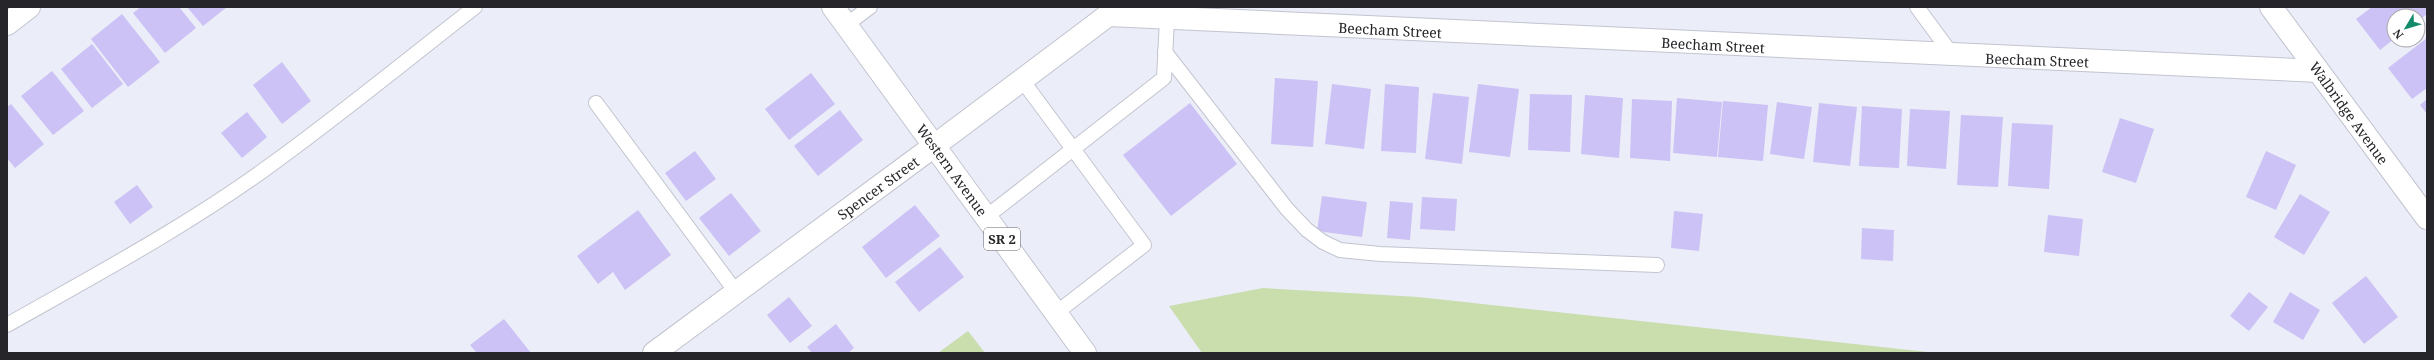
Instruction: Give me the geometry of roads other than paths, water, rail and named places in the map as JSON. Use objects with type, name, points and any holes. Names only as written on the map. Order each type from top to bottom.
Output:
[{"type":"street","points":[[7,24],[29,7]]},
{"type":"street","name":"Western Avenue","points":[[833,7],[1085,353]]},
{"type":"street","name":"Walbridge Avenue","points":[[2271,7],[2427,218]]},
{"type":"street","name":"Beecham Street","points":[[1114,11],[1167,19],[1953,56],[2318,71]]},
{"type":"street","name":"Spencer Street","points":[[654,353],[1114,11]]},
{"type":"lane","points":[[7,325],[166,234],[236,189],[272,164],[475,7]]},
{"type":"lane","points":[[846,25],[870,7]]},
{"type":"lane","points":[[1917,7],[1953,56]]},
{"type":"lane","points":[[986,217],[1164,78],[1167,19]]},
{"type":"lane","points":[[1165,52],[1287,209],[1323,242],[1340,250],[1380,254],[1657,265]]},
{"type":"lane","points":[[1022,80],[1144,245],[1056,313]]},
{"type":"lane","points":[[596,103],[736,292]]}]
